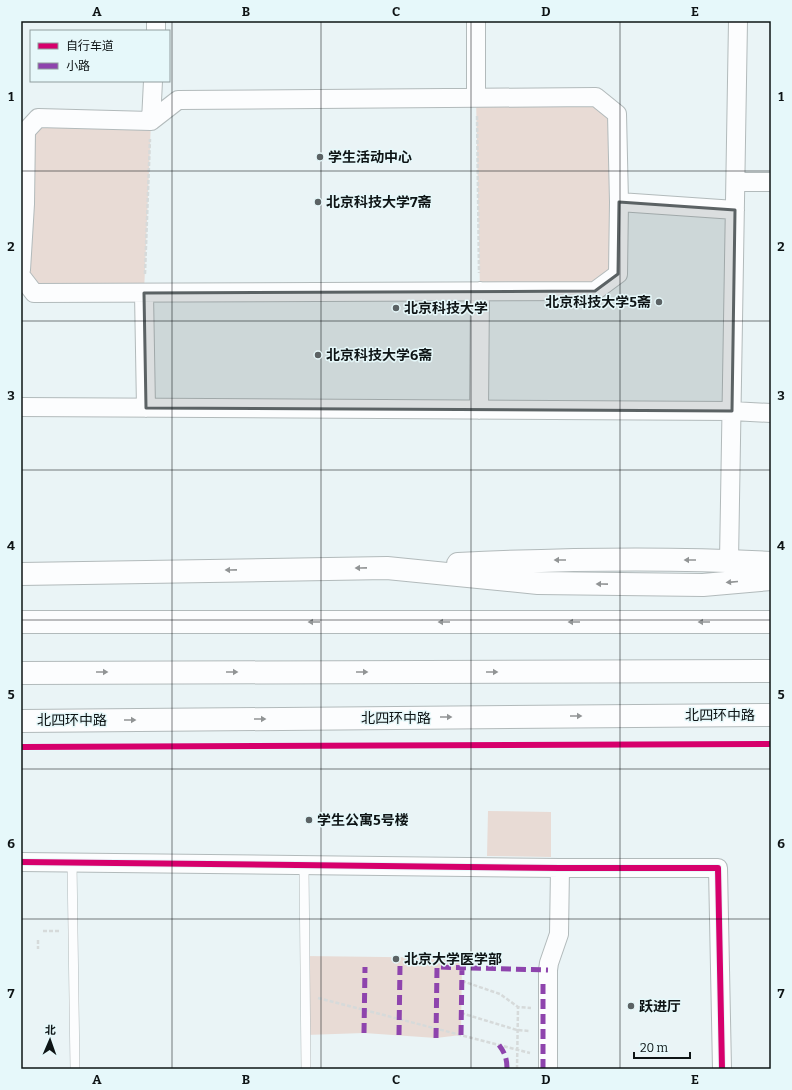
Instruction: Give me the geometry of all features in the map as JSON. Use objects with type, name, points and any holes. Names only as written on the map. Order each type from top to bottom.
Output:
[{"type":"main road","points":[[21,574],[387,568],[534,560],[729,561],[771,563]]},
{"type":"main road","points":[[387,568],[538,583],[703,585],[771,579]]},
{"type":"main road","points":[[21,609],[66,622]]},
{"type":"main road","points":[[21,622],[771,622]]},
{"type":"main road","points":[[21,673],[771,671]]},
{"type":"main road","points":[[21,687],[63,672]]},
{"type":"main road","name":"北四环中路","points":[[21,721],[771,715]]},
{"type":"street","points":[[476,21],[476,97]]},
{"type":"street","points":[[729,561],[738,21]]},
{"type":"street","points":[[151,121],[153,82]]},
{"type":"street","points":[[21,270],[26,130],[38,118],[151,121],[178,100],[476,97],[596,97],[617,114],[619,202],[618,274],[595,291],[34,293],[21,276]]},
{"type":"street","points":[[736,182],[771,182]]},
{"type":"street","points":[[619,202],[735,210]]},
{"type":"street","points":[[479,410],[480,291]]},
{"type":"street","points":[[144,293],[146,408]]},
{"type":"street","points":[[21,407],[771,412]]},
{"type":"street","points":[[21,862],[560,868],[718,868],[722,1069]]},
{"type":"street","points":[[545,1065],[548,970],[559,934],[560,868]]},
{"type":"street","points":[[543,979],[543,1032],[545,1065]]},
{"type":"lane","points":[[72,862],[75,1069]]},
{"type":"lane","points":[[304,865],[306,1069]]},
{"type":"path","points":[[476,97],[480,291]]},
{"type":"path","points":[[144,293],[151,121]]},
{"type":"path","points":[[38,940],[38,949]]},
{"type":"path","points":[[462,981],[500,994],[518,1007],[543,1009]]},
{"type":"path","points":[[306,994],[517,1049],[545,1065]]},
{"type":"path","points":[[517,1069],[518,1007]]},
{"type":"path","points":[[462,1013],[517,1030],[543,1032]]},
{"type":"highlighted area","points":[[619,202],[735,210],[732,411],[146,408],[144,293],[595,291],[618,274]]},
{"type":"shaded area","points":[[476,97],[596,97],[617,114],[618,274],[595,291],[480,291]]},
{"type":"shaded area","points":[[38,118],[151,121],[144,293],[34,293],[21,266],[26,131]]},
{"type":"shaded area","points":[[488,811],[551,812],[551,857],[487,856]]},
{"type":"shaded area","points":[[305,956],[462,958],[461,1035],[436,1038],[364,1033],[306,1035]]},
{"type":"marked path","points":[[399,1035],[400,966]]},
{"type":"marked path","points":[[364,1033],[365,967]]},
{"type":"marked path","points":[[436,1038],[437,967],[548,970]]},
{"type":"marked path","points":[[461,1035],[462,968]]},
{"type":"marked path","points":[[543,979],[543,1069]]},
{"type":"marked path","points":[[499,1045],[505,1056],[507,1069]]},
{"type":"cycle path","points":[[21,747],[771,744]]},
{"type":"cycle path","points":[[21,862],[560,868],[718,868],[722,1069]]},
{"type":"place","name":"学生活动中心","points":[[320,157]]},
{"type":"place","name":"北京科技大学7斋","points":[[318,202]]},
{"type":"place","name":"北京科技大学5斋","points":[[659,302]]},
{"type":"place","name":"北京科技大学","points":[[396,308]]},
{"type":"place","name":"北京科技大学6斋","points":[[318,355]]},
{"type":"place","name":"学生公寓5号楼","points":[[309,820]]},
{"type":"place","name":"北京大学医学部","points":[[396,959]]},
{"type":"place","name":"跃进厅","points":[[631,1006]]}]
